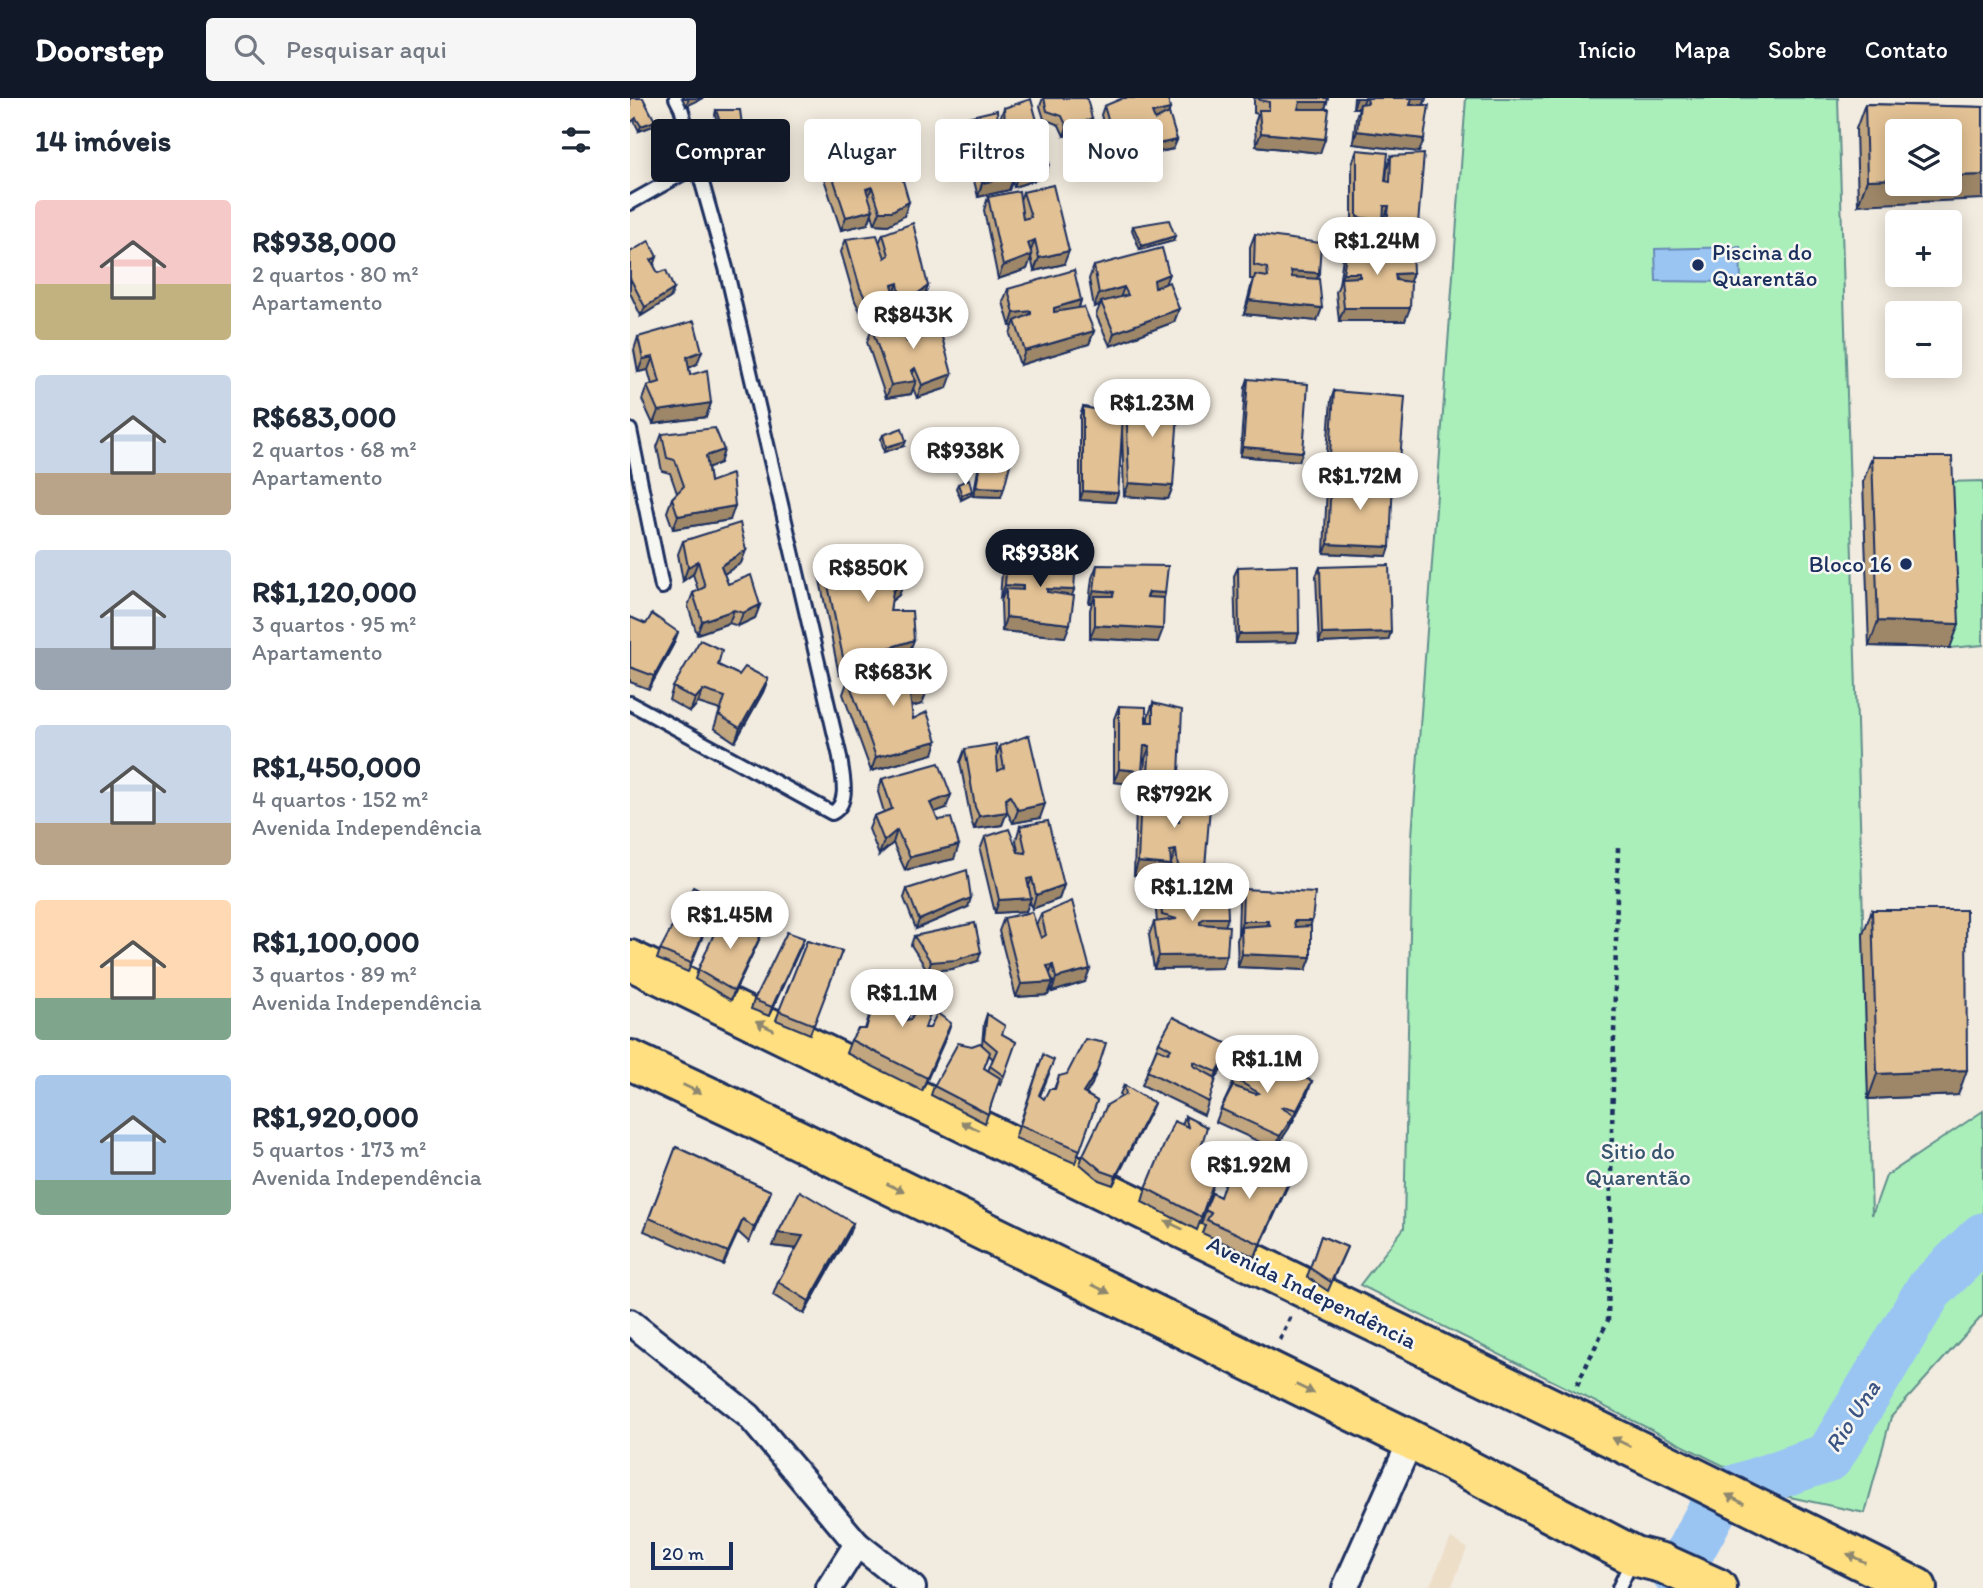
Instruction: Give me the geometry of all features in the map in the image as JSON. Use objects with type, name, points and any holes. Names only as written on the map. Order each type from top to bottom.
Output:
[{"type":"main road","name":"Avenida Independência","points":[[630,960],[1917,1588]]},
{"type":"main road","points":[[630,1060],[1410,1440],[1638,1569],[1717,1588]]},
{"type":"street","points":[[630,1322],[749,1416],[857,1544],[913,1588]]},
{"type":"street","points":[[1345,1588],[1410,1440]]},
{"type":"street","points":[[829,1588],[857,1544]]},
{"type":"lane","points":[[676,98],[684,119]]},
{"type":"lane","points":[[630,202],[667,182]]},
{"type":"lane","points":[[630,703],[832,813],[839,809],[844,798],[840,757],[726,268],[701,182]]},
{"type":"lane","points":[[630,430],[662,587]]},
{"type":"path","points":[[1563,1414],[1608,1320],[1618,848]]},
{"type":"path","points":[[1267,1370],[1304,1288]]},
{"type":"shaded area","points":[[1451,1538],[1467,1548],[1451,1588],[1434,1588],[1430,1585]]},
{"type":"green space","name":"Sitio do Quarentão","points":[[1466,98],[1838,98],[1872,1215],[1886,1176],[1983,1111],[1983,1315],[1891,1417],[1865,1513],[1780,1495],[1796,1446],[1728,1468],[1360,1285],[1404,1228],[1412,836]]},
{"type":"green space","points":[[1983,481],[1983,645],[1950,648],[1944,482]]},
{"type":"water","name":"Piscina do Quarentão","points":[[1740,247],[1741,282],[1656,281],[1655,249]]},
{"type":"building","points":[[630,98],[643,98],[654,119],[641,126],[636,118],[630,123]]},
{"type":"building","points":[[1044,98],[1087,98],[1092,119],[1063,119],[1047,111]]},
{"type":"building","points":[[1123,98],[1168,98],[1170,109],[1152,113],[1155,119],[1108,119],[1104,106]]},
{"type":"building","points":[[1259,98],[1328,98],[1327,102],[1300,102],[1298,109],[1329,109],[1325,139],[1261,133],[1259,110],[1269,110],[1269,102]]},
{"type":"building","points":[[1367,98],[1412,98],[1410,105],[1429,105],[1424,139],[1357,131],[1360,104],[1368,103]]},
{"type":"building","points":[[1031,99],[1037,119],[1005,119],[1004,108]]},
{"type":"building","points":[[1865,104],[1983,107],[1983,175],[1962,176],[1962,119],[1885,119],[1885,179],[1867,180]]},
{"type":"building","points":[[716,110],[740,110],[741,119],[719,119]]},
{"type":"building","points":[[997,110],[998,119],[967,119],[967,117]]},
{"type":"building","points":[[1169,113],[1177,140],[1163,143],[1163,119],[1157,119]]},
{"type":"building","points":[[1357,150],[1388,153],[1385,181],[1390,182],[1391,156],[1424,154],[1418,224],[1387,222],[1389,206],[1384,206],[1383,221],[1357,217]]},
{"type":"building","points":[[835,182],[903,182],[909,202],[892,211],[880,211],[872,187],[866,189],[873,210],[846,217]]},
{"type":"building","points":[[1053,185],[1069,251],[1039,258],[1035,240],[1028,243],[1032,255],[1003,266],[988,197],[1019,191],[1023,219],[1031,217],[1023,192]]},
{"type":"building","points":[[1169,220],[1175,236],[1142,246],[1133,226]]},
{"type":"building","points":[[913,223],[928,286],[914,296],[900,297],[898,283],[892,285],[896,297],[870,308],[860,288],[846,239],[877,235],[885,258],[889,255],[883,234]]},
{"type":"building","points":[[1255,234],[1321,243],[1319,273],[1291,271],[1292,277],[1319,279],[1322,308],[1249,300],[1255,275],[1268,277],[1267,268],[1254,265]]},
{"type":"building","points":[[649,241],[657,257],[651,260],[658,273],[666,270],[674,289],[645,307],[630,278],[630,252]]},
{"type":"building","points":[[1348,243],[1412,248],[1413,273],[1395,274],[1396,280],[1411,282],[1410,308],[1344,308],[1341,278],[1360,277],[1360,273],[1343,273]]},
{"type":"building","points":[[1162,248],[1169,274],[1154,280],[1155,288],[1169,282],[1179,309],[1114,333],[1101,302],[1128,295],[1124,287],[1099,294],[1094,266]]},
{"type":"building","points":[[1074,270],[1081,300],[1054,308],[1054,312],[1084,307],[1094,331],[1025,351],[1015,321],[1031,314],[1031,311],[1014,313],[1008,289]]},
{"type":"building","points":[[936,315],[952,374],[922,385],[915,368],[911,371],[916,381],[891,385],[872,329],[899,322],[907,342],[910,342],[904,321]]},
{"type":"building","points":[[694,321],[702,351],[687,357],[690,375],[707,370],[711,403],[658,411],[647,386],[660,382],[653,357],[643,359],[638,337]]},
{"type":"building","points":[[1248,379],[1308,384],[1303,452],[1243,447]]},
{"type":"building","points":[[1334,391],[1405,397],[1400,461],[1330,455]]},
{"type":"building","points":[[1126,396],[1179,398],[1173,486],[1129,483]]},
{"type":"building","points":[[1083,407],[1123,415],[1118,493],[1083,491]]},
{"type":"building","points":[[715,428],[724,450],[706,456],[710,482],[732,474],[735,506],[678,516],[672,498],[684,486],[675,460],[667,458],[662,434]]},
{"type":"building","points":[[902,428],[906,441],[886,447],[883,435]]},
{"type":"building","points":[[985,441],[1016,441],[1004,488],[976,487]]},
{"type":"building","points":[[975,443],[979,457],[965,461],[958,449]]},
{"type":"building","name":"Bloco 16","points":[[1872,457],[1952,457],[1959,624],[1878,621]]},
{"type":"building","points":[[1331,476],[1393,479],[1390,547],[1328,544]]},
{"type":"building","points":[[969,479],[972,491],[962,495],[958,484]]},
{"type":"building","points":[[740,523],[746,550],[721,566],[728,584],[751,575],[760,605],[743,613],[734,610],[702,621],[693,593],[705,587],[698,561],[688,567],[683,541]]},
{"type":"building","points":[[898,552],[904,582],[893,591],[890,611],[912,611],[914,640],[844,662],[823,561]]},
{"type":"building","points":[[1007,559],[1076,559],[1074,590],[1047,589],[1047,592],[1074,596],[1070,624],[1006,617],[1006,589],[1023,590],[1023,586],[1005,585]]},
{"type":"building","points":[[1097,565],[1168,566],[1165,593],[1149,592],[1147,597],[1164,598],[1163,629],[1095,625],[1095,596],[1113,596],[1114,592],[1094,590]]},
{"type":"building","points":[[1298,565],[1299,633],[1239,634],[1238,567]]},
{"type":"building","points":[[1389,565],[1391,632],[1322,634],[1320,567]]},
{"type":"building","points":[[652,614],[678,632],[654,676],[630,667],[630,617],[646,624]]},
{"type":"building","points":[[700,640],[722,650],[718,665],[739,675],[745,667],[768,679],[740,728],[719,715],[725,697],[703,690],[695,699],[673,687]]},
{"type":"building","points":[[916,659],[927,691],[910,696],[913,719],[927,712],[937,741],[876,757],[848,680]]},
{"type":"building","points":[[1153,703],[1182,710],[1179,774],[1148,772],[1150,746],[1144,746],[1142,771],[1119,769],[1119,706],[1146,707],[1146,722],[1153,722]]},
{"type":"building","points":[[1029,735],[1045,804],[1018,810],[1010,796],[1006,799],[1007,812],[979,816],[965,749],[996,744],[998,771],[1004,768],[1000,746]]},
{"type":"building","points":[[939,763],[951,795],[930,803],[938,820],[951,818],[959,845],[910,857],[897,830],[884,841],[874,816],[892,809],[882,779]]},
{"type":"building","points":[[1141,795],[1173,796],[1174,822],[1179,822],[1180,795],[1211,795],[1205,867],[1178,866],[1176,850],[1170,851],[1171,865],[1138,862]]},
{"type":"building","points":[[1048,821],[1064,885],[1036,895],[1032,878],[1027,879],[1031,898],[999,900],[985,837],[1009,829],[1018,852],[1026,853],[1020,826]]},
{"type":"building","points":[[967,870],[971,898],[919,920],[907,889]]},
{"type":"building","points":[[693,887],[717,900],[691,963],[660,950]]},
{"type":"building","points":[[1160,888],[1227,890],[1228,918],[1205,918],[1200,924],[1229,926],[1227,955],[1159,956],[1154,922],[1177,919],[1162,915]]},
{"type":"building","points":[[1243,889],[1315,893],[1312,921],[1294,921],[1295,927],[1311,926],[1311,957],[1242,954],[1241,927],[1270,925],[1268,921],[1242,921]]},
{"type":"building","points":[[1072,901],[1090,969],[1056,978],[1053,965],[1047,966],[1053,982],[1021,984],[1004,918],[1032,912],[1041,938],[1046,935],[1041,914]]},
{"type":"building","points":[[1872,910],[1966,910],[1967,1070],[1877,1074]]},
{"type":"building","points":[[724,911],[762,933],[734,991],[698,970]]},
{"type":"building","points":[[975,923],[981,952],[956,960],[931,962],[914,936]]},
{"type":"building","points":[[787,932],[804,938],[772,1007],[754,1000]]},
{"type":"building","points":[[807,941],[842,951],[814,1025],[779,1011]]},
{"type":"building","points":[[882,974],[917,991],[907,1020],[911,1019],[919,1003],[931,1011],[925,1028],[930,1028],[937,1013],[951,1023],[927,1078],[851,1040],[858,1029],[866,1029]]},
{"type":"building","points":[[987,1014],[1005,1026],[1002,1034],[1016,1042],[1004,1076],[990,1066],[997,1050],[984,1039]]},
{"type":"building","points":[[1173,1017],[1232,1046],[1217,1072],[1194,1062],[1194,1066],[1216,1078],[1209,1102],[1147,1071],[1157,1048],[1168,1053],[1171,1049],[1159,1042]]},
{"type":"building","points":[[1085,1039],[1106,1043],[1097,1071],[1083,1093],[1097,1101],[1080,1150],[1020,1125],[1043,1055],[1054,1060],[1039,1095],[1044,1099],[1049,1089],[1055,1089],[1059,1076],[1067,1074]]},
{"type":"building","points":[[958,1043],[972,1046],[980,1043],[990,1052],[984,1068],[1000,1078],[988,1114],[934,1086]]},
{"type":"building","points":[[1251,1054],[1312,1081],[1297,1110],[1282,1108],[1294,1115],[1280,1136],[1221,1109],[1233,1086],[1259,1093],[1235,1079]]},
{"type":"building","points":[[1124,1085],[1154,1103],[1116,1176],[1102,1171],[1083,1155],[1107,1105],[1126,1094]]},
{"type":"building","points":[[1185,1116],[1207,1127],[1201,1147],[1222,1159],[1201,1217],[1146,1188],[1174,1121],[1188,1127]]},
{"type":"building","points":[[676,1147],[771,1191],[754,1228],[743,1219],[728,1252],[649,1218]]},
{"type":"building","points":[[1275,1161],[1293,1172],[1260,1244],[1207,1220],[1211,1213],[1205,1210],[1212,1193],[1220,1197],[1228,1173],[1237,1165],[1261,1177]]},
{"type":"building","points":[[800,1191],[853,1223],[809,1301],[778,1282],[803,1236],[778,1233]]},
{"type":"building","points":[[1321,1236],[1347,1247],[1331,1282],[1310,1268]]},
{"type":"waterway","name":"Rio Una","points":[[1677,1575],[1721,1494],[1829,1457],[1929,1290],[1983,1237]]},
{"type":"place","name":"Piscina do Quarentão","points":[[1698,265]]},
{"type":"place","name":"Bloco 16","points":[[1906,564]]}]
